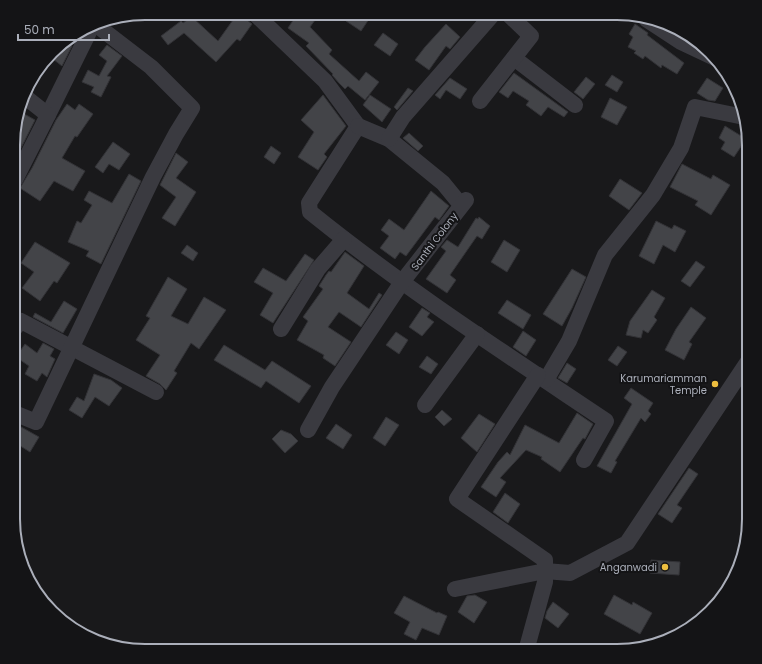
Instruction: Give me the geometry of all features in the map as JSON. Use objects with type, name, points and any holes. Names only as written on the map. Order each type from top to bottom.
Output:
[{"type":"street","points":[[261,20],[325,81],[358,126],[389,139],[403,117],[488,20]]},
{"type":"street","points":[[480,101],[531,36],[514,20]]},
{"type":"street","points":[[657,26],[681,42],[698,50]]},
{"type":"street","points":[[20,415],[36,422],[70,348],[153,177],[192,108],[152,67],[100,28]]},
{"type":"street","points":[[20,166],[48,115],[88,34]]},
{"type":"street","points":[[514,58],[575,105]]},
{"type":"street","points":[[28,99],[48,115]]},
{"type":"street","points":[[528,644],[545,582],[545,560],[457,499],[569,341],[604,256],[653,195],[681,148],[695,107],[739,116]]},
{"type":"street","points":[[358,126],[309,203],[310,212],[402,282],[606,421],[584,460]]},
{"type":"street","name":"Santhi Colony","points":[[308,430],[332,387],[402,282],[464,203],[389,139]]},
{"type":"street","points":[[281,329],[318,269],[344,239]]},
{"type":"street","points":[[20,322],[21,321],[156,392]]},
{"type":"street","points":[[425,405],[477,334]]},
{"type":"street","points":[[455,589],[545,571],[570,573],[627,543],[670,476],[742,370]]},
{"type":"building","points":[[188,20],[195,20],[218,41],[233,20],[247,20],[252,24],[240,41],[237,39],[216,62],[184,33],[168,45],[161,36],[181,21],[183,23]]},
{"type":"building","points":[[293,20],[315,20],[310,27],[332,50],[329,54],[359,81],[366,72],[379,82],[365,100],[348,86],[345,89],[306,46],[309,43],[288,28]]},
{"type":"building","points":[[347,20],[368,20],[361,31],[346,21]]},
{"type":"building","points":[[446,24],[460,37],[450,49],[446,46],[429,70],[415,60]]},
{"type":"building","points":[[635,24],[684,63],[677,74],[662,65],[661,68],[645,56],[643,59],[634,53],[636,51],[628,47],[633,37],[629,34]]},
{"type":"building","points":[[383,33],[398,44],[390,56],[374,45]]},
{"type":"building","points":[[70,45],[72,46],[62,66],[54,60]]},
{"type":"building","points":[[107,45],[122,56],[107,76],[111,77],[101,97],[91,92],[94,87],[82,82],[88,70],[99,76],[107,61],[99,55]]},
{"type":"building","points":[[514,73],[568,112],[564,117],[548,107],[541,116],[526,105],[529,101],[513,91],[508,98],[499,92]]},
{"type":"building","points":[[612,75],[623,82],[617,92],[605,85]]},
{"type":"building","points":[[586,77],[595,84],[583,99],[574,92]]},
{"type":"building","points":[[450,78],[467,89],[460,99],[446,90],[440,99],[435,95]]},
{"type":"building","points":[[707,78],[723,88],[715,101],[708,100],[697,93]]},
{"type":"building","points":[[408,88],[413,91],[397,110],[394,107]]},
{"type":"building","points":[[323,95],[346,126],[324,154],[327,157],[318,170],[298,157],[314,132],[301,120]]},
{"type":"building","points":[[370,95],[391,109],[382,122],[363,105]]},
{"type":"building","points":[[610,98],[627,107],[617,125],[601,117]]},
{"type":"building","points":[[67,104],[75,110],[79,104],[93,114],[77,137],[75,136],[62,158],[85,171],[73,191],[54,181],[40,201],[20,188],[32,168],[56,120]]},
{"type":"building","points":[[24,114],[35,120],[20,150],[22,120]]},
{"type":"building","points":[[725,126],[742,136],[742,145],[734,157],[721,149],[725,142],[719,138]]},
{"type":"building","points":[[409,133],[423,146],[418,151],[403,138]]},
{"type":"building","points":[[113,142],[130,154],[119,170],[109,164],[103,173],[95,167]]},
{"type":"building","points":[[271,146],[281,153],[274,164],[264,157]]},
{"type":"building","points":[[176,153],[188,162],[176,178],[196,192],[175,226],[162,218],[176,197],[160,185]]},
{"type":"building","points":[[682,164],[711,179],[713,175],[730,185],[711,215],[695,205],[698,201],[670,187]]},
{"type":"building","points":[[129,174],[141,181],[101,264],[86,256],[89,251],[68,242],[77,221],[81,223],[92,205],[84,200],[89,191],[112,203]]},
{"type":"building","points":[[620,179],[642,193],[629,210],[609,196]]},
{"type":"building","points":[[431,191],[449,206],[439,220],[435,217],[406,256],[400,252],[395,259],[380,248],[389,236],[381,230],[389,219],[404,230]]},
{"type":"building","points":[[479,217],[490,226],[482,239],[477,236],[450,275],[456,280],[447,293],[426,279],[446,251],[441,247],[447,240],[458,247],[476,218],[478,219]]},
{"type":"building","points":[[656,221],[672,229],[674,225],[686,231],[675,252],[663,245],[654,264],[639,256]]},
{"type":"building","points":[[504,240],[520,250],[507,272],[491,262]]},
{"type":"building","points":[[35,242],[70,263],[57,283],[54,281],[40,301],[22,288],[34,272],[21,263]]},
{"type":"building","points":[[187,245],[198,253],[193,261],[181,253]]},
{"type":"building","points":[[345,252],[364,266],[347,293],[369,309],[379,293],[382,295],[361,327],[339,312],[328,327],[351,342],[335,366],[323,358],[324,355],[297,340],[308,321],[303,317],[323,289],[319,286]]},
{"type":"building","points":[[305,254],[314,260],[273,323],[260,315],[273,293],[254,282],[263,268],[286,281]]},
{"type":"building","points":[[696,261],[705,267],[690,287],[681,281]]},
{"type":"building","points":[[572,269],[586,277],[562,326],[543,314]]},
{"type":"building","points":[[168,277],[187,289],[171,316],[188,324],[204,297],[226,310],[199,349],[191,343],[174,371],[177,373],[166,390],[160,384],[146,376],[160,355],[136,340],[150,318],[146,316]]},
{"type":"building","points":[[652,290],[665,298],[654,317],[657,320],[648,333],[643,330],[641,338],[626,335],[630,321]]},
{"type":"building","points":[[507,300],[531,315],[523,329],[498,313]]},
{"type":"building","points":[[64,301],[77,309],[63,333],[33,317],[35,313],[51,322]]},
{"type":"building","points":[[691,307],[706,318],[689,342],[692,344],[684,360],[665,350],[676,329]]},
{"type":"building","points":[[422,308],[430,313],[427,317],[434,322],[422,336],[409,327]]},
{"type":"building","points":[[523,331],[536,340],[526,356],[513,347]]},
{"type":"building","points":[[396,332],[408,340],[399,354],[386,345]]},
{"type":"building","points":[[43,343],[54,349],[50,356],[55,359],[47,377],[42,373],[37,381],[25,374],[29,366],[20,360],[20,351],[25,344],[37,353]]},
{"type":"building","points":[[224,345],[265,370],[272,361],[311,386],[299,403],[266,381],[261,388],[214,360]]},
{"type":"building","points":[[618,346],[627,352],[617,366],[608,360]]},
{"type":"building","points":[[427,356],[438,364],[431,374],[419,367]]},
{"type":"building","points":[[567,363],[576,369],[567,383],[558,378]]},
{"type":"building","points":[[94,374],[111,380],[122,388],[109,406],[95,397],[82,418],[69,410],[77,397],[84,401]]},
{"type":"building","points":[[631,388],[653,403],[648,411],[651,414],[645,422],[641,418],[615,461],[617,462],[611,473],[597,466],[632,404],[624,398]]},
{"type":"building","points":[[442,410],[452,419],[444,426],[435,417]]},
{"type":"building","points":[[577,413],[593,424],[585,439],[583,438],[560,472],[541,459],[542,457],[526,450],[500,478],[506,482],[496,497],[481,487],[498,462],[507,452],[510,455],[525,425],[559,443]]},
{"type":"building","points":[[479,414],[495,424],[477,452],[461,438]]},
{"type":"building","points":[[386,417],[399,425],[385,446],[373,438]]},
{"type":"building","points":[[336,424],[352,435],[343,449],[326,438]]},
{"type":"building","points":[[20,426],[39,437],[30,452],[20,446]]},
{"type":"building","points":[[281,430],[291,434],[298,441],[285,453],[272,439]]},
{"type":"building","points":[[689,468],[698,474],[677,505],[682,508],[672,523],[658,514]]},
{"type":"building","points":[[505,493],[520,504],[508,523],[493,512]]},
{"type":"building","name":"Anganwadi","points":[[651,560],[680,562],[679,575],[650,573]]},
{"type":"building","points":[[475,595],[487,602],[474,623],[458,612],[467,596]]},
{"type":"building","points":[[614,595],[632,605],[633,602],[652,613],[640,634],[604,614]]},
{"type":"building","points":[[404,596],[437,613],[438,612],[447,616],[439,635],[422,628],[416,640],[404,634],[410,622],[394,613]]},
{"type":"building","points":[[553,602],[569,614],[558,628],[545,618],[547,611]]},
{"type":"place","name":"Karumariamman Temple","points":[[715,384]]},
{"type":"place","name":"Anganwadi","points":[[665,567]]}]
